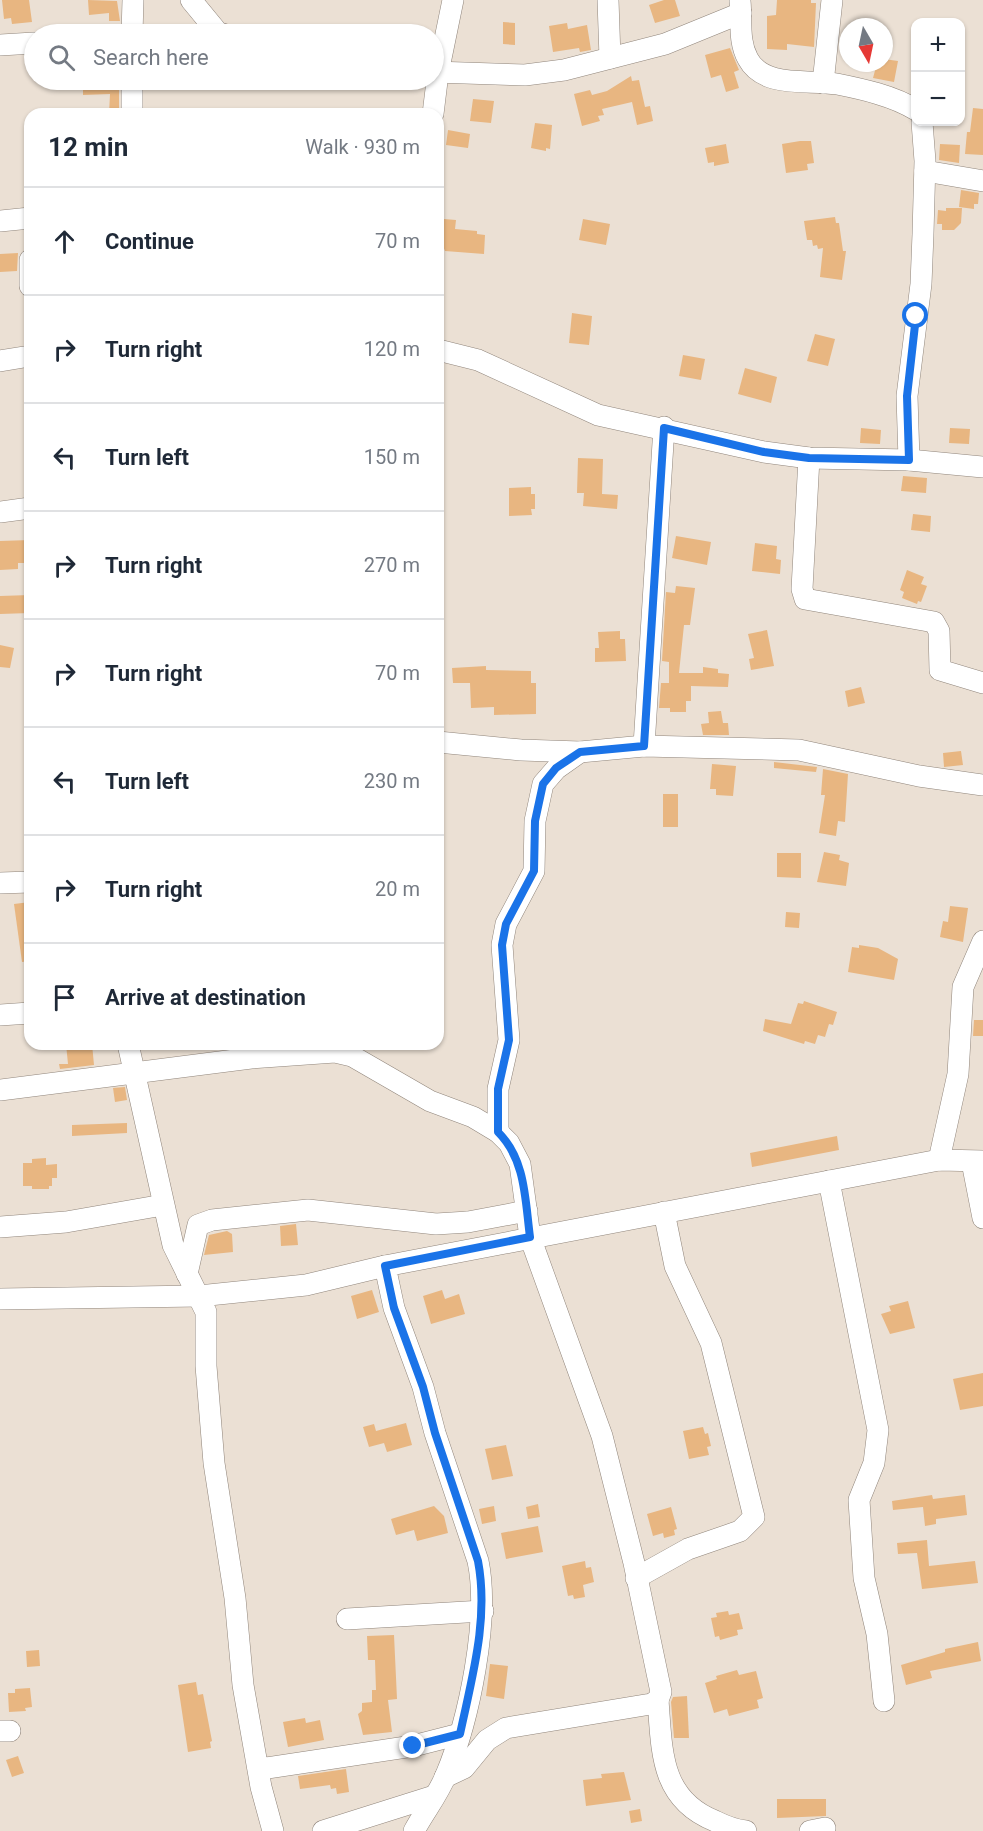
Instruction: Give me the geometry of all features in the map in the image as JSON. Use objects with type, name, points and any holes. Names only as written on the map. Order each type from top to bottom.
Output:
[{"type":"street","points":[[132,24],[133,0]]},
{"type":"street","points":[[191,0],[212,24]]},
{"type":"street","points":[[444,39],[453,0]]},
{"type":"street","points":[[608,0],[610,58]]},
{"type":"street","points":[[823,83],[832,0]]},
{"type":"street","points":[[444,73],[525,75],[564,70],[665,44],[740,6],[743,48],[756,72],[771,78],[837,84],[903,102],[911,107]]},
{"type":"street","points":[[0,45],[24,44]]},
{"type":"street","points":[[132,90],[132,108]]},
{"type":"street","points":[[434,108],[435,90]]},
{"type":"street","points":[[909,460],[907,396],[921,284],[925,171],[922,126]]},
{"type":"street","points":[[925,171],[983,181]]},
{"type":"street","points":[[0,221],[24,219]]},
{"type":"street","points":[[444,352],[478,360],[598,415],[764,452],[809,458],[909,460],[983,467]]},
{"type":"street","points":[[0,362],[24,357]]},
{"type":"street","points":[[644,746],[664,428]]},
{"type":"street","points":[[809,458],[802,589],[805,598],[934,622],[939,631],[940,670],[983,683]]},
{"type":"street","points":[[0,512],[24,509]]},
{"type":"street","points":[[444,743],[521,750],[580,752],[644,746],[799,750],[919,776],[983,785]]},
{"type":"street","points":[[498,1132],[498,1089],[509,1040],[502,945],[506,924],[534,871],[535,821],[543,784],[556,768],[580,752]]},
{"type":"street","points":[[0,883],[24,882]]},
{"type":"street","points":[[939,1160],[983,941]]},
{"type":"street","points":[[0,1015],[24,1013]]},
{"type":"street","points":[[130,1050],[173,1245],[199,1296],[208,1322],[206,1366],[214,1463],[236,1598],[243,1685],[258,1767],[273,1831]]},
{"type":"street","points":[[0,1090],[251,1058],[334,1052],[352,1056],[430,1101],[473,1117],[498,1132],[509,1143],[520,1164],[530,1237],[602,1436],[661,1683],[658,1700],[666,1770],[675,1792],[687,1807],[707,1818],[746,1831]]},
{"type":"street","points":[[0,1299],[199,1296],[306,1285],[385,1266],[530,1237],[939,1160],[977,1161],[983,1218]]},
{"type":"street","points":[[829,1181],[878,1430],[874,1463],[858,1500],[864,1578],[877,1634],[884,1701]]},
{"type":"street","points":[[0,1227],[66,1222],[163,1205]]},
{"type":"street","points":[[187,1274],[198,1225],[212,1220],[308,1210],[436,1224],[468,1222],[527,1211]]},
{"type":"street","points":[[636,1578],[688,1549],[740,1531],[754,1517],[711,1343],[675,1266],[664,1212]]},
{"type":"street","points":[[385,1266],[394,1308],[423,1387],[435,1433],[478,1561],[482,1581],[483,1611],[460,1734],[445,1777],[414,1831]]},
{"type":"street","points":[[347,1619],[483,1611]]},
{"type":"street","points":[[445,1777],[464,1768],[487,1740],[506,1728],[636,1707],[658,1700]]},
{"type":"street","points":[[258,1767],[267,1768],[362,1755],[460,1734]]},
{"type":"street","points":[[323,1831],[434,1796]]},
{"type":"building","points":[[2,0],[29,0],[32,22],[12,24],[11,18],[4,19]]},
{"type":"building","points":[[88,0],[117,1],[120,21],[109,21],[109,13],[89,15]]},
{"type":"building","points":[[664,0],[675,0],[680,16],[655,23],[649,5]]},
{"type":"building","points":[[777,0],[811,0],[811,3],[816,3],[814,47],[787,44],[787,50],[767,49],[767,16],[776,15]]},
{"type":"building","points":[[503,22],[515,23],[515,45],[503,44]]},
{"type":"building","points":[[567,23],[568,29],[587,25],[591,50],[580,52],[579,48],[553,52],[549,26]]},
{"type":"building","points":[[730,48],[739,70],[734,72],[739,88],[726,92],[721,75],[711,78],[705,55]]},
{"type":"building","points":[[893,60],[898,61],[894,82],[873,78],[875,72],[893,72]]},
{"type":"building","points":[[631,76],[632,81],[639,80],[645,107],[650,106],[653,121],[637,125],[632,102],[602,109],[604,115],[598,116],[600,121],[582,126],[574,94],[590,90],[592,95],[607,91]]},
{"type":"building","points":[[83,90],[119,90],[119,108],[109,108],[110,94],[83,95]]},
{"type":"building","points":[[473,99],[494,101],[491,123],[470,121]]},
{"type":"building","points":[[973,108],[983,109],[983,155],[965,154]]},
{"type":"building","points":[[535,123],[552,125],[550,149],[546,148],[546,151],[531,148]]},
{"type":"building","points":[[448,130],[470,134],[468,148],[446,145]]},
{"type":"building","points":[[811,141],[814,163],[807,164],[808,170],[786,173],[782,144]]},
{"type":"building","points":[[726,144],[729,163],[714,166],[714,162],[708,163],[705,148]]},
{"type":"building","points":[[940,144],[960,145],[959,163],[939,160]]},
{"type":"building","points":[[961,190],[979,193],[978,204],[974,204],[974,209],[959,207]]},
{"type":"building","points":[[946,208],[962,208],[961,223],[954,230],[942,230],[942,224],[937,224],[938,210],[946,211]]},
{"type":"building","points":[[835,217],[836,223],[839,223],[843,251],[846,251],[842,280],[820,277],[823,248],[818,249],[817,245],[813,246],[812,240],[807,240],[804,221]]},
{"type":"building","points":[[444,219],[456,220],[455,229],[477,231],[477,234],[485,235],[484,254],[445,251]]},
{"type":"building","points":[[583,219],[610,224],[606,245],[579,240]]},
{"type":"building","points":[[18,253],[17,271],[0,272],[0,254]]},
{"type":"building","points":[[572,313],[592,316],[589,345],[569,343]]},
{"type":"building","points":[[815,334],[835,339],[828,366],[807,361]]},
{"type":"building","points":[[683,355],[705,359],[701,380],[679,376]]},
{"type":"building","points":[[745,368],[777,377],[771,403],[738,394]]},
{"type":"building","points":[[861,428],[881,430],[880,444],[860,443]]},
{"type":"building","points":[[950,428],[970,429],[969,444],[949,443]]},
{"type":"building","points":[[578,458],[603,459],[602,494],[618,495],[617,509],[583,506],[584,493],[577,493]]},
{"type":"building","points":[[903,476],[927,478],[926,493],[901,491]]},
{"type":"building","points":[[531,487],[531,494],[535,494],[535,509],[531,509],[532,515],[509,516],[509,488]]},
{"type":"building","points":[[913,514],[931,516],[930,532],[911,530]]},
{"type":"building","points":[[676,536],[711,542],[707,565],[672,558]]},
{"type":"building","points":[[24,540],[24,563],[18,563],[18,569],[0,570],[0,541]]},
{"type":"building","points":[[755,543],[777,546],[776,559],[781,560],[780,574],[752,571]]},
{"type":"building","points":[[907,570],[924,577],[921,584],[927,586],[921,602],[918,601],[917,604],[902,598],[904,592],[900,590]]},
{"type":"building","points":[[676,586],[695,588],[690,625],[684,625],[679,673],[703,673],[703,667],[718,669],[718,673],[729,674],[728,687],[691,686],[691,701],[686,701],[686,712],[670,712],[670,708],[659,708],[661,683],[669,683],[669,662],[662,661],[666,592],[675,593]]},
{"type":"building","points":[[24,595],[24,613],[0,614],[0,596]]},
{"type":"building","points":[[767,630],[774,666],[751,670],[749,659],[754,658],[748,634]]},
{"type":"building","points":[[620,631],[620,639],[625,639],[626,661],[595,662],[595,648],[599,648],[598,632]]},
{"type":"building","points":[[0,645],[14,648],[10,668],[0,667]]},
{"type":"building","points":[[486,666],[486,670],[531,671],[531,683],[536,683],[536,714],[494,715],[494,707],[471,708],[470,683],[453,683],[452,668]]},
{"type":"building","points":[[861,687],[865,703],[848,707],[845,691]]},
{"type":"building","points":[[721,711],[723,723],[728,723],[729,735],[703,735],[701,724],[709,723],[708,712]]},
{"type":"building","points":[[961,751],[963,765],[944,767],[943,753]]},
{"type":"building","points":[[774,762],[817,767],[816,772],[774,768]]},
{"type":"building","points":[[712,764],[736,766],[733,796],[716,795],[716,789],[710,789]]},
{"type":"building","points":[[823,769],[848,774],[845,822],[838,821],[836,836],[819,833],[825,795],[821,795]]},
{"type":"building","points":[[663,794],[678,794],[678,827],[663,827]]},
{"type":"building","points":[[824,852],[840,855],[839,860],[849,863],[846,886],[817,882]]},
{"type":"building","points":[[777,853],[801,853],[801,878],[777,877]]},
{"type":"building","points":[[24,903],[24,962],[22,962],[14,904]]},
{"type":"building","points":[[950,906],[968,908],[963,942],[940,937],[943,921],[948,922]]},
{"type":"building","points":[[786,912],[800,913],[799,928],[785,927]]},
{"type":"building","points":[[859,945],[878,948],[898,959],[894,980],[848,972],[852,947],[859,948]]},
{"type":"building","points":[[804,1001],[837,1012],[833,1025],[829,1024],[825,1037],[818,1035],[815,1044],[805,1041],[804,1044],[763,1031],[765,1019],[791,1024],[798,1003],[803,1004]]},
{"type":"building","points":[[974,1020],[983,1020],[983,1036],[973,1036]]},
{"type":"building","points":[[67,1050],[93,1050],[94,1065],[60,1069],[59,1064],[68,1064]]},
{"type":"building","points":[[125,1087],[127,1100],[115,1102],[113,1088]]},
{"type":"building","points":[[127,1123],[127,1133],[72,1136],[72,1125]]},
{"type":"building","points":[[837,1136],[839,1150],[752,1167],[750,1153]]},
{"type":"building","points":[[46,1158],[46,1165],[57,1164],[57,1178],[52,1178],[52,1186],[49,1186],[49,1189],[32,1189],[32,1186],[23,1186],[23,1163],[32,1163],[32,1159]]},
{"type":"building","points":[[296,1224],[298,1245],[281,1246],[280,1226]]},
{"type":"building","points":[[227,1231],[232,1234],[233,1252],[204,1255],[209,1235]]},
{"type":"building","points":[[372,1290],[379,1312],[357,1319],[351,1296]]},
{"type":"building","points":[[442,1290],[445,1299],[459,1294],[465,1314],[431,1324],[423,1296]]},
{"type":"building","points":[[908,1301],[915,1328],[890,1334],[881,1314],[891,1311],[889,1306]]},
{"type":"building","points":[[983,1373],[983,1406],[960,1410],[953,1379]]},
{"type":"building","points":[[406,1423],[412,1445],[387,1452],[384,1443],[369,1447],[363,1427],[374,1424],[376,1431]]},
{"type":"building","points":[[703,1427],[705,1434],[708,1433],[711,1446],[707,1447],[709,1455],[689,1459],[683,1431]]},
{"type":"building","points":[[506,1445],[513,1476],[492,1480],[485,1449]]},
{"type":"building","points":[[932,1495],[933,1499],[965,1495],[967,1515],[936,1519],[936,1524],[925,1526],[923,1507],[893,1510],[892,1501]]},
{"type":"building","points":[[538,1504],[540,1517],[528,1519],[526,1507]]},
{"type":"building","points":[[434,1506],[444,1516],[448,1533],[417,1541],[414,1530],[396,1535],[391,1519]]},
{"type":"building","points":[[494,1506],[496,1521],[482,1524],[479,1509]]},
{"type":"building","points":[[671,1507],[677,1529],[674,1530],[675,1535],[664,1538],[663,1533],[653,1536],[647,1514]]},
{"type":"building","points":[[538,1526],[543,1552],[506,1559],[501,1533]]},
{"type":"building","points":[[927,1540],[929,1566],[975,1561],[978,1583],[922,1589],[917,1553],[898,1554],[897,1543]]},
{"type":"building","points":[[585,1561],[586,1568],[591,1567],[594,1582],[583,1585],[585,1597],[574,1599],[573,1595],[568,1596],[562,1566]]},
{"type":"building","points":[[728,1611],[729,1615],[739,1613],[743,1629],[737,1630],[738,1635],[720,1640],[719,1636],[715,1637],[711,1618],[717,1617],[716,1613]]},
{"type":"building","points":[[394,1635],[397,1699],[388,1700],[392,1732],[363,1735],[358,1714],[362,1711],[362,1703],[372,1702],[372,1690],[376,1690],[375,1660],[368,1660],[367,1636]]},
{"type":"building","points":[[978,1642],[981,1661],[930,1671],[932,1678],[906,1685],[901,1665],[945,1652],[945,1649]]},
{"type":"building","points":[[39,1650],[40,1666],[27,1667],[26,1651]]},
{"type":"building","points":[[490,1664],[508,1666],[504,1699],[486,1696]]},
{"type":"building","points":[[737,1670],[739,1675],[756,1671],[763,1698],[757,1700],[759,1708],[729,1716],[727,1709],[714,1713],[705,1683],[717,1679],[716,1676]]},
{"type":"building","points":[[196,1682],[198,1695],[203,1694],[212,1741],[210,1742],[211,1748],[188,1752],[178,1685]]},
{"type":"building","points":[[30,1688],[32,1707],[25,1708],[26,1711],[9,1712],[8,1693],[15,1693],[15,1689]]},
{"type":"building","points":[[687,1696],[689,1738],[674,1738],[671,1702],[673,1697]]},
{"type":"building","points":[[305,1718],[306,1723],[320,1720],[324,1740],[288,1747],[283,1722]]},
{"type":"building","points":[[18,1756],[24,1773],[12,1777],[6,1760]]},
{"type":"building","points":[[346,1769],[349,1792],[337,1794],[336,1788],[331,1789],[330,1785],[300,1789],[298,1776]]},
{"type":"building","points":[[624,1772],[631,1800],[586,1806],[583,1780],[602,1778],[601,1774]]},
{"type":"building","points":[[777,1799],[826,1799],[826,1816],[777,1818]]},
{"type":"building","points":[[640,1809],[642,1821],[631,1823],[629,1811]]},
{"type":"route","points":[[413,1746],[460,1734],[480,1637],[483,1611],[482,1581],[478,1561],[435,1433],[423,1387],[394,1308],[385,1266],[530,1237],[520,1164],[509,1143],[498,1132],[498,1089],[509,1040],[502,945],[506,924],[534,871],[535,821],[543,784],[556,768],[580,752],[644,746],[664,428],[764,452],[809,458],[909,460],[907,396],[916,316]]}]
